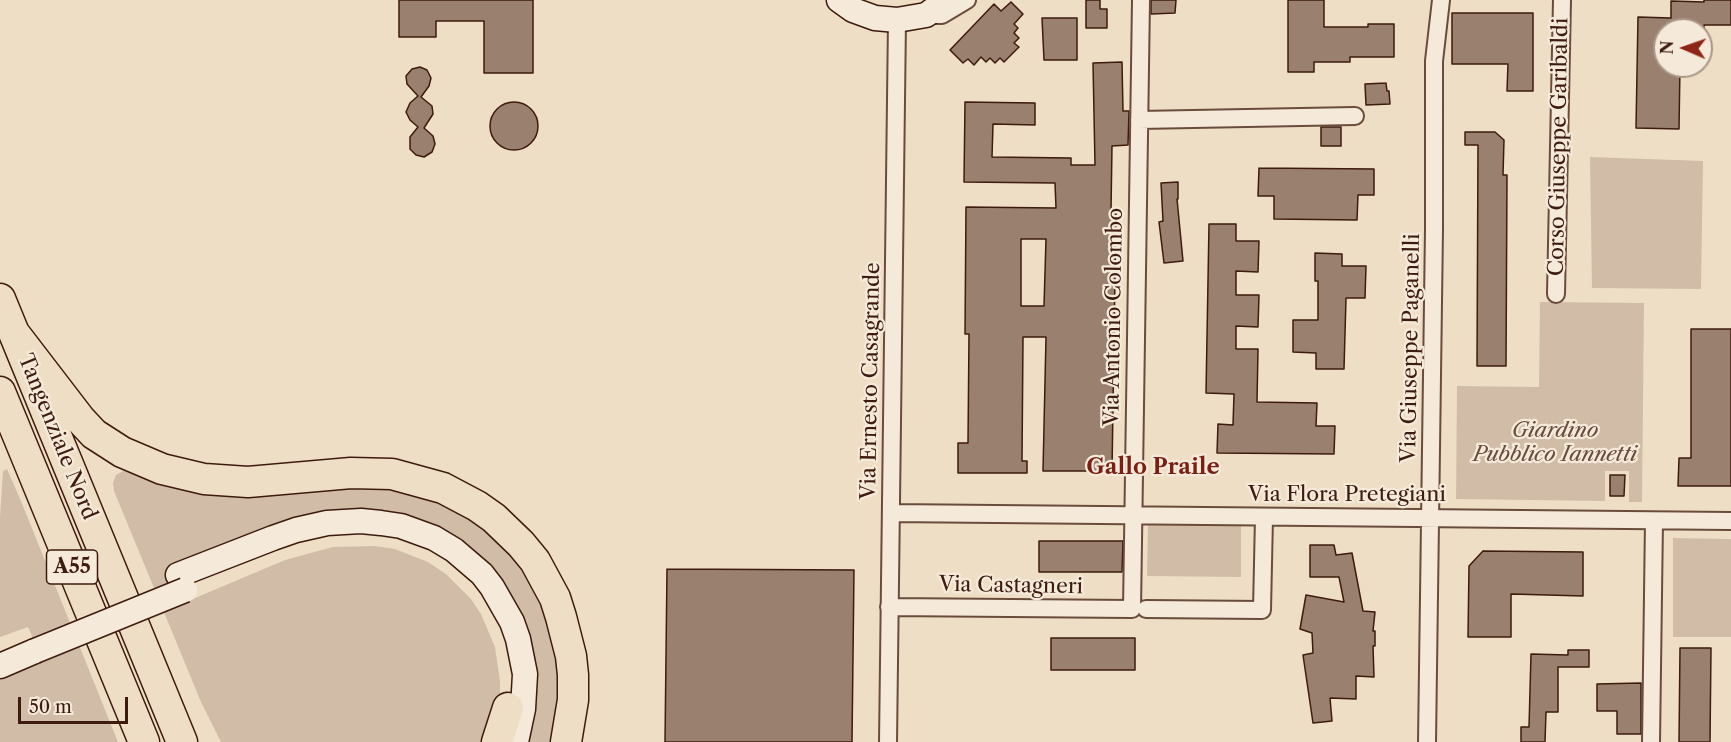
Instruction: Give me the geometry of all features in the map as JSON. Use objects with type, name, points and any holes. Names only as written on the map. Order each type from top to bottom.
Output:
[{"type":"highway","name":"Tangenziale Nord","points":[[0,299],[182,742]]},
{"type":"highway","points":[[14,333],[94,434],[122,452],[162,469],[204,479],[248,482],[351,473],[392,474],[444,488],[477,506],[521,544],[535,561],[555,598],[567,636],[572,666],[573,700],[566,742]]},
{"type":"highway","name":"Tangenziale Nord","points":[[0,392],[144,742]]},
{"type":"highway","points":[[158,683],[206,742]]},
{"type":"highway","points":[[497,742],[508,708]]},
{"type":"street","points":[[839,0],[853,10],[874,18],[897,20],[942,15],[967,0]]},
{"type":"street","points":[[927,15],[947,0]]},
{"type":"street","name":"Via Antonio Colombo","points":[[1139,609],[1134,516],[1141,0]]},
{"type":"street","name":"Via Giuseppe Paganelli","points":[[1427,0],[1434,62]]},
{"type":"street","name":"Via Giuseppe Paganelli","points":[[1427,742],[1434,62],[1441,0]]},
{"type":"street","name":"Corso Giuseppe Garibaldi","points":[[1556,294],[1562,0]]},
{"type":"street","name":"Via Ernesto Casagrande","points":[[888,742],[897,20]]},
{"type":"street","points":[[1139,120],[1355,116]]},
{"type":"street","name":"Via Flora Pretegiani","points":[[891,513],[1731,521]]},
{"type":"street","name":"Via Castagneri","points":[[889,607],[1262,610],[1264,517]]},
{"type":"street","points":[[0,666],[32,644],[181,582],[288,532],[327,523],[361,520],[401,526],[434,538],[454,550],[482,574],[492,587],[512,622],[525,674],[523,710],[516,742]]},
{"type":"street","points":[[1651,742],[1654,521]]},
{"type":"street","points":[[181,582],[293,547],[344,536],[366,535],[405,543],[423,550],[456,571],[467,581],[487,607],[497,627],[508,665],[510,686],[503,742]]},
{"type":"street","points":[[0,649],[32,644]]},
{"type":"green space","points":[[1590,157],[1703,161],[1701,289],[1592,288]]},
{"type":"green space","name":"Giardino Pubblico Iannetti","points":[[1540,302],[1644,303],[1642,502],[1629,502],[1629,471],[1605,471],[1605,501],[1456,499],[1457,386],[1539,387]]},
{"type":"green space","points":[[7,469],[118,742],[0,742],[0,677],[42,659],[28,627],[0,637],[0,517],[3,471]]},
{"type":"green space","points":[[123,471],[175,488],[201,492],[379,481],[465,507],[520,553],[561,642],[557,742],[525,742],[519,620],[396,515],[171,566],[188,601],[285,560],[333,547],[375,546],[395,549],[428,562],[446,574],[471,599],[481,614],[495,647],[500,698],[486,742],[221,742],[201,702],[114,491],[113,483],[116,475]]},
{"type":"green space","points":[[1148,522],[1241,523],[1241,577],[1147,576]]},
{"type":"green space","points":[[1673,538],[1731,539],[1731,637],[1673,637]]},
{"type":"building","points":[[399,0],[533,0],[533,73],[484,73],[484,21],[436,21],[436,37],[399,37]]},
{"type":"building","points":[[1086,0],[1100,0],[1100,9],[1107,9],[1107,28],[1086,28]]},
{"type":"building","points":[[1151,0],[1176,0],[1175,13],[1151,14]]},
{"type":"building","points":[[1288,0],[1324,0],[1324,27],[1368,27],[1368,24],[1394,24],[1394,57],[1350,57],[1350,62],[1314,62],[1314,72],[1288,72]]},
{"type":"building","points":[[1704,0],[1731,0],[1731,25],[1713,25],[1713,18],[1671,18],[1671,1],[1704,2]]},
{"type":"building","points":[[1011,2],[1023,14],[1014,24],[1018,28],[1014,33],[1019,38],[1014,43],[1019,47],[1004,62],[1000,58],[995,63],[990,58],[986,62],[981,57],[974,65],[968,59],[963,63],[950,50],[994,4],[1001,11]]},
{"type":"building","points":[[1452,13],[1533,13],[1533,91],[1507,91],[1508,64],[1452,64]]},
{"type":"building","points":[[1638,17],[1671,18],[1653,18],[1653,78],[1680,78],[1679,129],[1636,128]]},
{"type":"building","points":[[1042,18],[1077,18],[1077,60],[1044,60]]},
{"type":"building","points":[[1122,62],[1123,111],[1129,111],[1128,145],[1112,146],[1111,211],[1116,211],[1112,471],[1043,471],[1046,337],[1023,337],[1022,461],[1027,461],[1027,473],[958,473],[958,443],[968,443],[969,334],[965,334],[966,207],[1056,208],[1055,183],[964,182],[965,102],[1035,103],[1035,125],[993,124],[992,157],[1071,158],[1071,165],[1095,165],[1093,63]],"holes":[[[1021,239],[1046,239],[1044,306],[1021,306]]]},
{"type":"building","points":[[420,67],[427,70],[431,78],[429,86],[421,97],[432,106],[433,114],[424,128],[433,136],[435,144],[432,152],[424,157],[416,155],[410,149],[410,137],[418,127],[410,120],[406,112],[410,103],[418,96],[407,84],[406,76],[412,69]]},
{"type":"building","points":[[1386,83],[1390,104],[1366,105],[1365,84]]},
{"type":"building","points":[[514,102],[531,109],[538,126],[531,143],[514,150],[497,143],[490,126],[497,109]]},
{"type":"building","points":[[1321,127],[1341,127],[1341,146],[1321,146]]},
{"type":"building","points":[[1465,132],[1495,132],[1504,140],[1503,175],[1507,175],[1506,366],[1477,366],[1478,145],[1465,145]]},
{"type":"building","points":[[1259,168],[1374,169],[1374,195],[1358,195],[1357,220],[1274,219],[1274,196],[1258,196]]},
{"type":"building","points":[[1178,182],[1177,199],[1183,261],[1164,263],[1159,222],[1163,221],[1161,183]]},
{"type":"building","points":[[1209,224],[1236,224],[1236,241],[1259,241],[1258,272],[1236,271],[1236,295],[1259,295],[1258,327],[1236,326],[1236,349],[1258,349],[1257,402],[1317,403],[1316,426],[1335,426],[1334,454],[1217,453],[1218,424],[1233,425],[1234,394],[1206,393]]},
{"type":"building","points":[[1315,253],[1342,254],[1342,266],[1366,266],[1365,298],[1346,298],[1344,369],[1316,369],[1316,353],[1293,352],[1293,320],[1318,320]]},
{"type":"building","points":[[1691,329],[1731,329],[1731,486],[1678,486],[1679,458],[1691,458]]},
{"type":"building","points":[[1610,475],[1625,475],[1624,496],[1610,496]]},
{"type":"building","points":[[1039,541],[1123,541],[1122,572],[1039,572]]},
{"type":"building","points":[[1310,545],[1334,545],[1336,555],[1352,553],[1363,611],[1375,612],[1374,677],[1356,676],[1356,699],[1330,698],[1332,721],[1313,723],[1303,655],[1313,653],[1312,633],[1300,629],[1306,595],[1344,602],[1339,577],[1310,577]]},
{"type":"building","points":[[1483,551],[1583,552],[1583,596],[1511,594],[1511,637],[1468,637],[1469,566]]},
{"type":"building","points":[[667,569],[854,570],[852,742],[665,742]]},
{"type":"building","points":[[1051,638],[1135,638],[1135,670],[1051,670]]},
{"type":"building","points":[[1680,648],[1711,648],[1710,742],[1679,742]]},
{"type":"building","points":[[1568,650],[1589,650],[1589,667],[1558,667],[1558,712],[1546,712],[1545,742],[1521,742],[1521,727],[1529,727],[1531,654],[1568,655]]},
{"type":"building","points":[[1641,683],[1641,734],[1617,734],[1617,711],[1597,711],[1597,684]]},
{"type":"district","name":"Gallo Praile","points":[[1153,468]]}]
